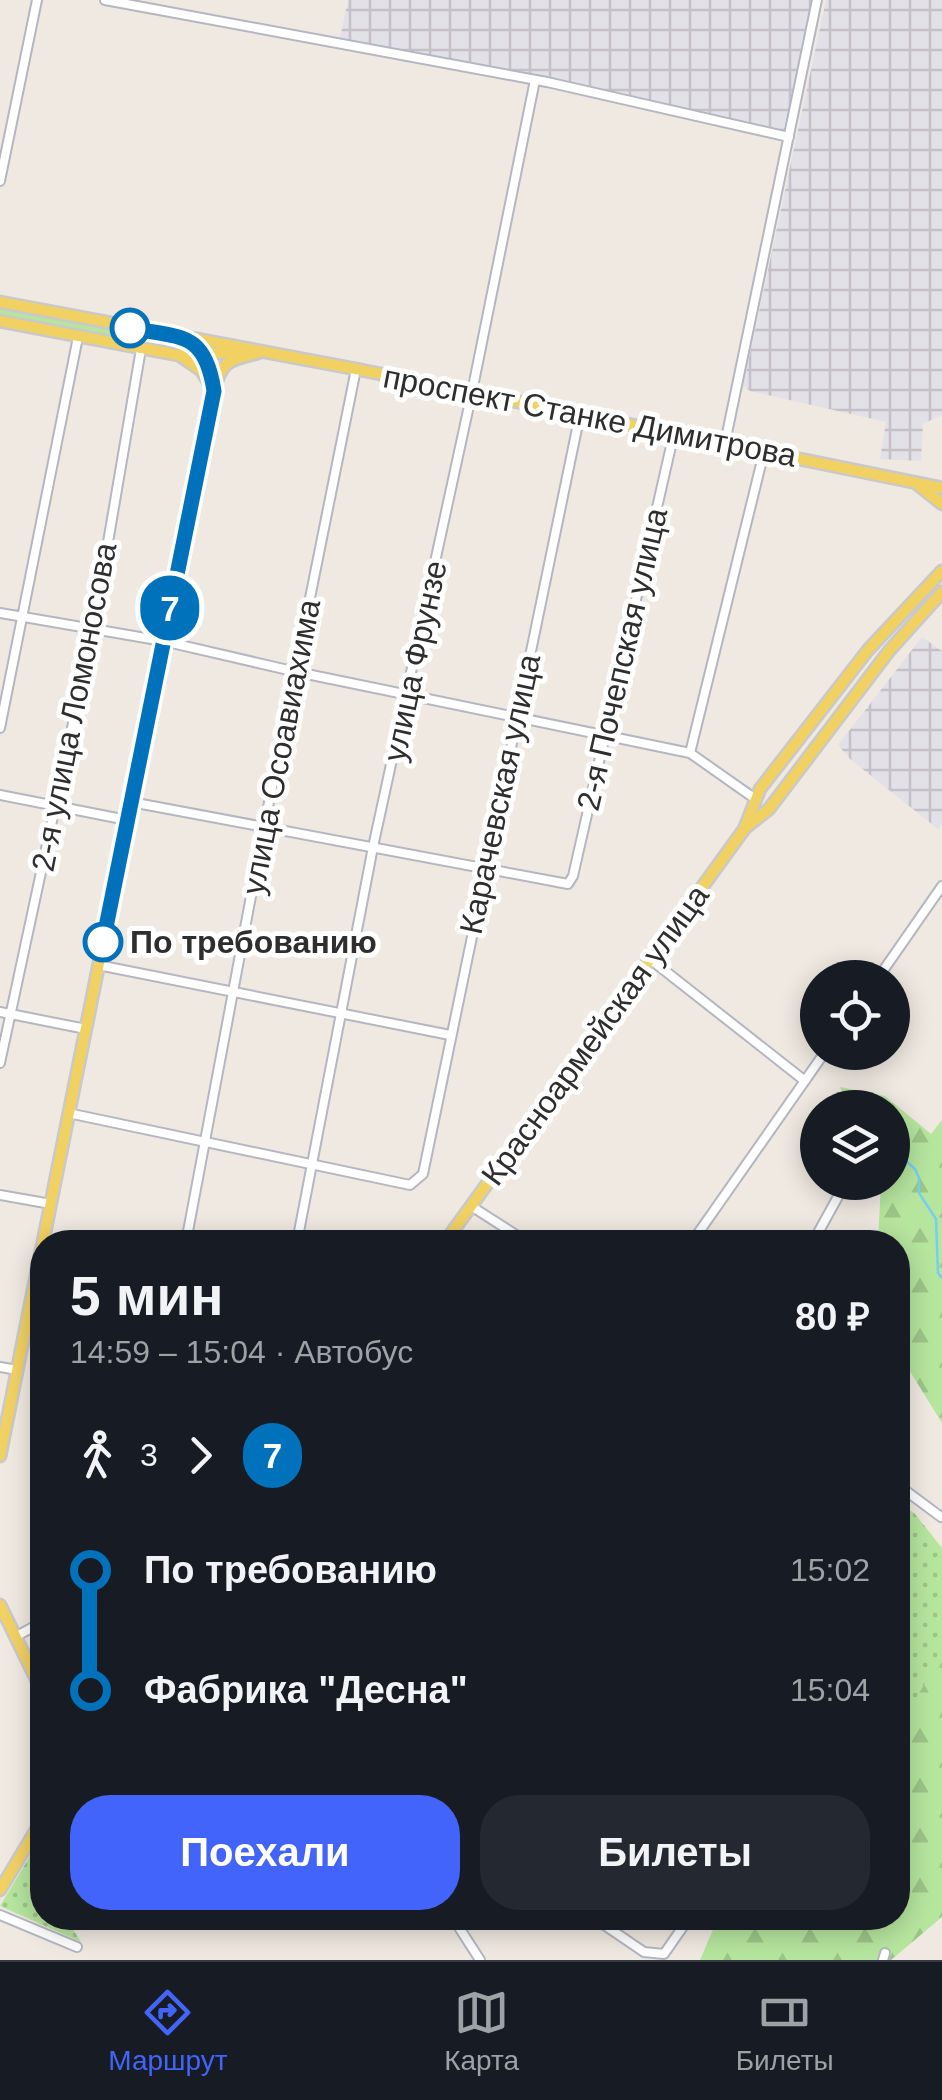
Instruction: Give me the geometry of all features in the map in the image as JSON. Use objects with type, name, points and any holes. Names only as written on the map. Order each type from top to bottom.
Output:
[{"type":"main road","name":"проспект Станке Димитрова","points":[[0,302],[356,369],[942,488]]},
{"type":"main road","name":"проспект Станке Димитрова","points":[[0,320],[178,355],[264,351]]},
{"type":"main road","points":[[182,338],[204,354],[214,391]]},
{"type":"main road","points":[[46,1230],[218,372],[228,362],[264,351]]},
{"type":"main road","points":[[178,355],[202,370],[214,391]]},
{"type":"main road","name":"проспект Станке Димитрова","points":[[916,484],[942,504]]},
{"type":"main road","points":[[744,828],[754,798],[868,650],[942,571]]},
{"type":"main road","points":[[744,828],[769,809],[889,651],[942,592]]},
{"type":"main road","name":"Красноармейская улица","points":[[454,1230],[744,828]]},
{"type":"main road","points":[[0,1456],[30,1313]]},
{"type":"main road","points":[[0,1605],[30,1668]]},
{"type":"main road","points":[[0,1890],[30,1840]]},
{"type":"street","points":[[0,182],[36,0]]},
{"type":"street","points":[[105,0],[536,80],[789,137]]},
{"type":"street","points":[[726,443],[816,0]]},
{"type":"street","name":"улица Фрунзе","points":[[300,1230],[374,847],[536,80]]},
{"type":"street","points":[[0,728],[78,337]]},
{"type":"street","name":"2-я улица Ломоносова","points":[[0,1063],[5,1013],[92,630],[141,349]]},
{"type":"street","name":"улица Осоавиахима","points":[[188,1230],[356,369]]},
{"type":"street","name":"Карачевская улица","points":[[313,1166],[410,1185],[422,1174],[580,414]]},
{"type":"street","name":"2-я Почепская улица","points":[[484,869],[568,884],[573,876],[674,432]]},
{"type":"street","points":[[690,754],[764,452]]},
{"type":"street","points":[[0,612],[164,641],[690,754],[754,798]]},
{"type":"street","points":[[0,795],[128,820]]},
{"type":"street","points":[[131,802],[484,869]]},
{"type":"street","points":[[891,960],[942,886]]},
{"type":"street","points":[[650,959],[805,1082]]},
{"type":"street","points":[[98,965],[450,1035]]},
{"type":"street","points":[[5,1013],[86,1029]]},
{"type":"street","points":[[700,1230],[813,1070]]},
{"type":"street","points":[[68,1114],[313,1166]]},
{"type":"street","points":[[0,1195],[51,1204]]},
{"type":"street","points":[[819,1230],[836,1200]]},
{"type":"street","points":[[471,1206],[508,1230]]},
{"type":"street","points":[[0,1367],[17,1370]]},
{"type":"street","points":[[910,1494],[941,1517]]},
{"type":"street","points":[[14,1638],[30,1630]]},
{"type":"street","points":[[0,1915],[30,1927]]},
{"type":"street","points":[[36,1930],[77,1947]]},
{"type":"street","points":[[461,1930],[480,1960]]},
{"type":"street","points":[[612,1930],[644,1952],[664,1954],[681,1930]]},
{"type":"shaded area","points":[[348,0],[817,0],[789,137],[339,43]]},
{"type":"shaded area","points":[[826,0],[942,0],[942,415],[923,424],[921,461],[880,459],[886,422],[750,391],[743,386]]},
{"type":"shaded area","points":[[922,637],[942,651],[942,824],[938,829],[850,759],[838,745]]},
{"type":"green space","points":[[0,308],[183,343],[185,349],[0,315]]},
{"type":"green space","points":[[910,1117],[931,1134],[942,1120],[942,1423],[910,1371],[910,1230],[879,1230],[880,1200],[910,1200]]},
{"type":"green space","points":[[910,1510],[942,1548],[942,1652],[910,1710]]},
{"type":"green space","points":[[910,1525],[942,1556],[942,1917],[891,1960],[700,1960],[713,1930],[910,1930]]},
{"type":"green space","points":[[30,1856],[30,1919],[0,1906]]},
{"type":"green space","points":[[54,1930],[74,1930],[81,1942]]},
{"type":"waterway","points":[[910,1164],[919,1178],[919,1193],[936,1219],[938,1273],[942,1278]]},
{"type":"bus line","name":"7","points":[[103,942],[214,391],[208,360],[200,348],[182,338],[130,328]]},
{"type":"place","name":"По требованию","points":[[103,942]]}]
